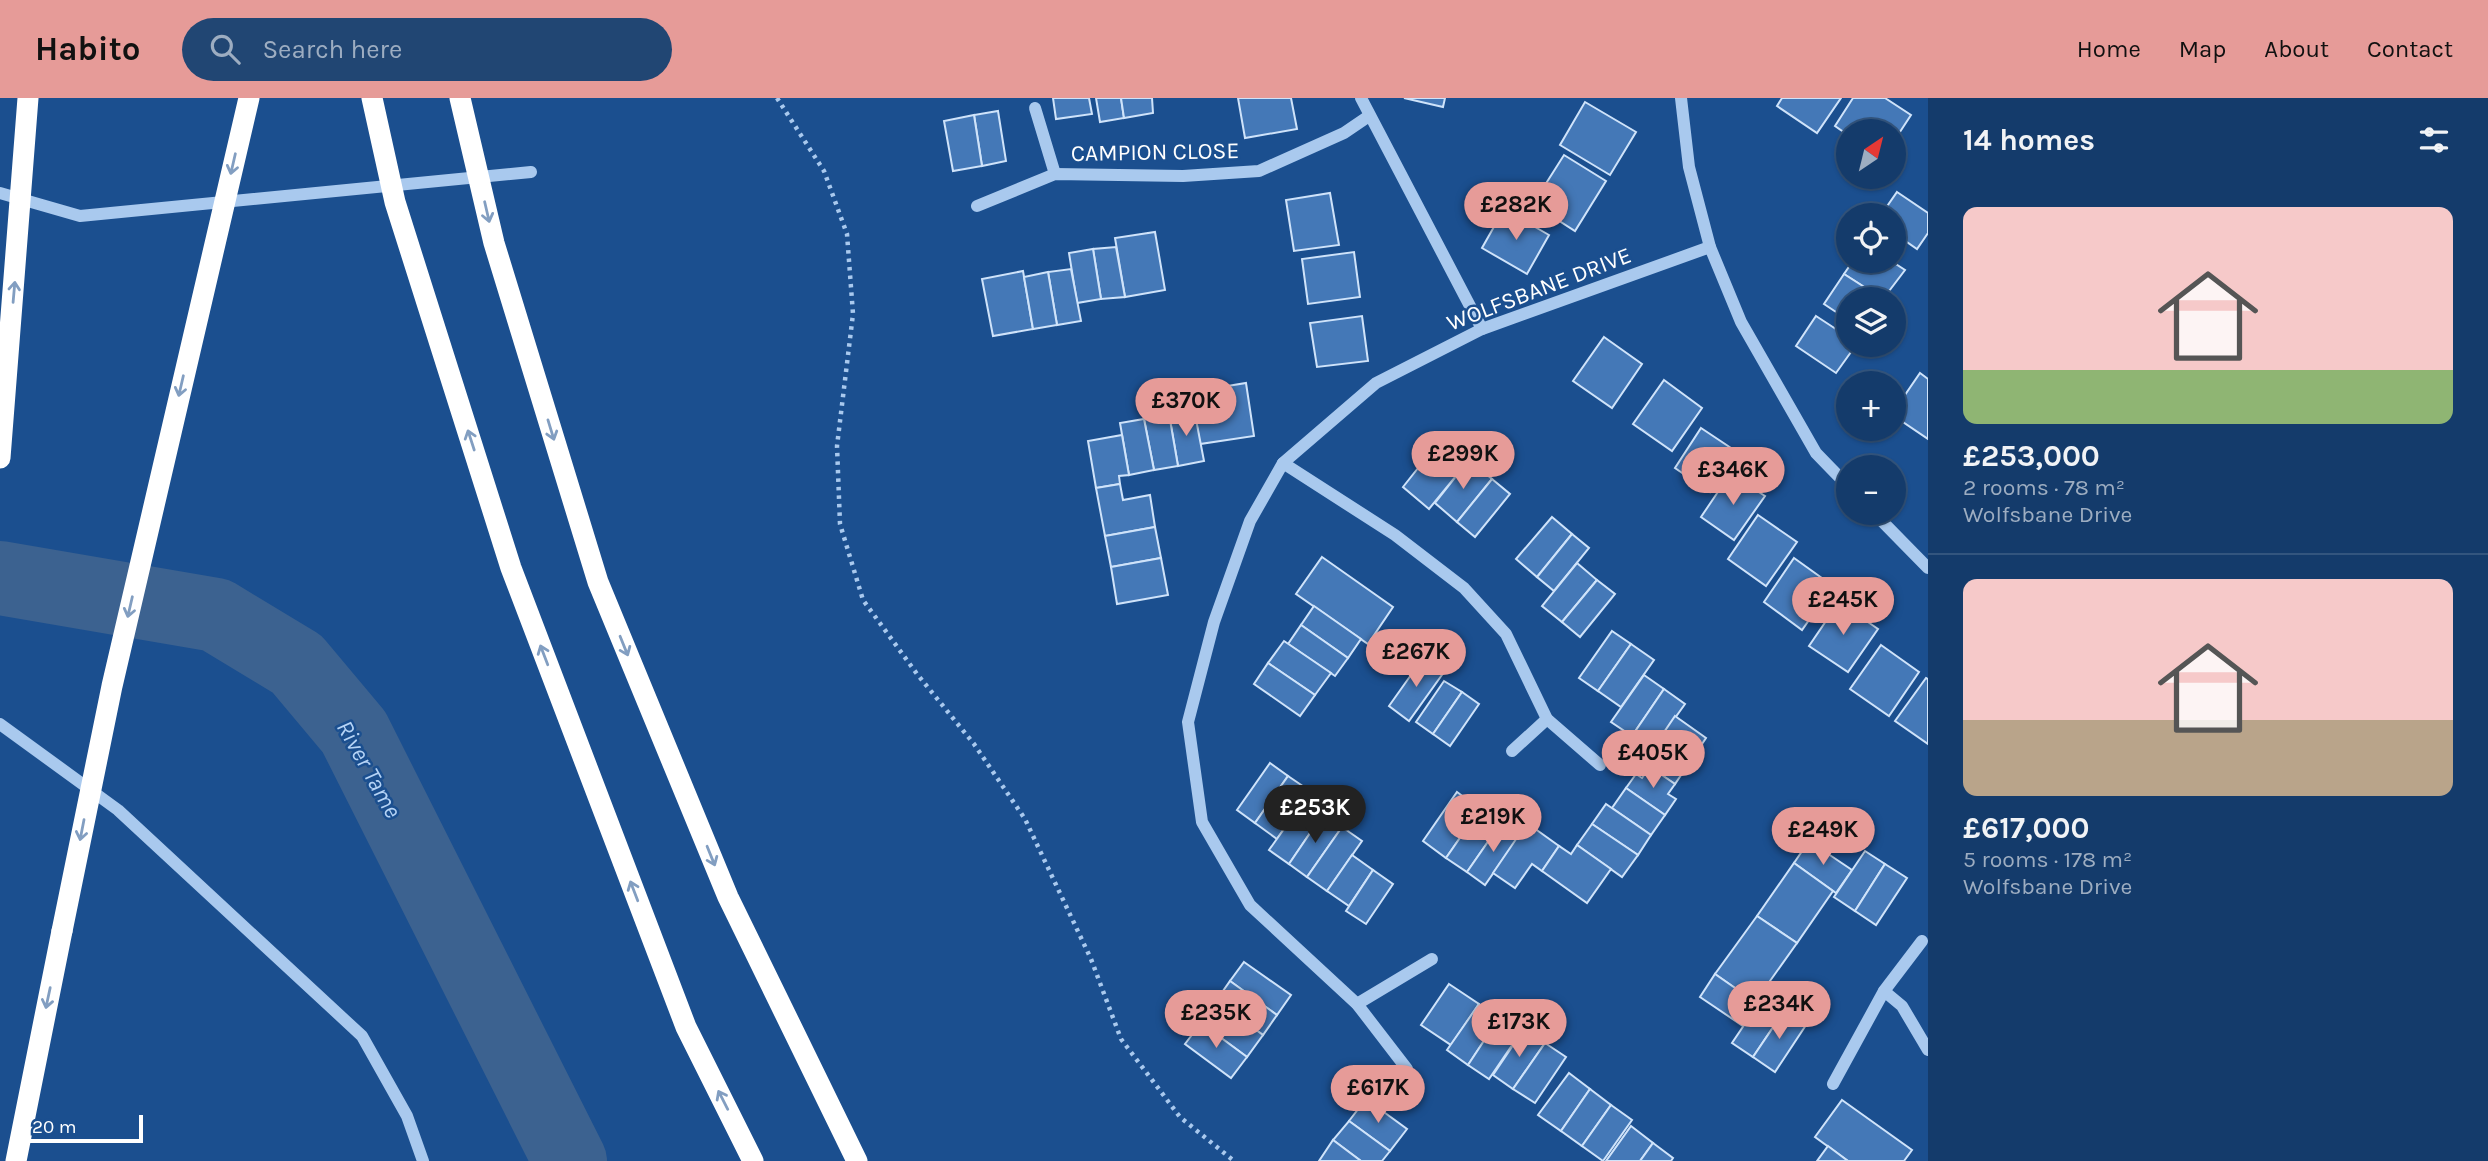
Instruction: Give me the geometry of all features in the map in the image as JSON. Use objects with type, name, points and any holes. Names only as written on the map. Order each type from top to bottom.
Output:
[{"type":"highway","points":[[0,458],[28,98]]},
{"type":"highway","points":[[16,1161],[112,686],[249,98]]},
{"type":"highway","points":[[372,98],[395,202],[511,568],[686,1027],[754,1161]]},
{"type":"highway","points":[[460,98],[494,243],[598,582],[728,897],[857,1161]]},
{"type":"street","points":[[1361,98],[1482,329]]},
{"type":"street","points":[[1681,98],[1689,167],[1710,247],[1741,321],[1816,453],[1836,474]]},
{"type":"street","name":"CAMPION CLOSE","points":[[1035,107],[1055,174]]},
{"type":"street","name":"CAMPION CLOSE","points":[[977,206],[1055,174],[1183,176],[1259,171],[1344,132],[1369,116]]},
{"type":"street","points":[[0,194],[80,216],[531,172]]},
{"type":"street","name":"WOLFSBANE DRIVE","points":[[1406,1069],[1357,1004],[1250,905],[1202,822],[1188,722],[1214,622],[1245,533],[1283,463],[1376,383],[1482,329],[1710,247]]},
{"type":"street","points":[[1283,463],[1395,535],[1464,588],[1506,634],[1547,719],[1600,765]]},
{"type":"street","points":[[1886,525],[1928,568]]},
{"type":"street","points":[[1512,751],[1547,719]]},
{"type":"street","points":[[0,724],[118,810],[362,1036],[407,1116],[423,1161]]},
{"type":"street","points":[[1833,1084],[1884,991],[1922,941]]},
{"type":"street","points":[[1357,1004],[1432,959]]},
{"type":"street","points":[[1884,991],[1902,1006],[1928,1050]]},
{"type":"path","points":[[777,98],[824,171],[846,234],[853,314],[837,446],[839,524],[863,600],[917,674],[974,744],[1025,819],[1091,959],[1121,1039],[1180,1117],[1234,1161]]},
{"type":"building","points":[[1053,98],[1089,98],[1092,114],[1056,119]]},
{"type":"building","points":[[1096,98],[1121,98],[1124,118],[1100,122]]},
{"type":"building","points":[[1121,98],[1152,98],[1153,113],[1124,118]]},
{"type":"building","points":[[1238,98],[1291,98],[1297,129],[1245,138]]},
{"type":"building","points":[[1404,98],[1445,98],[1443,107]]},
{"type":"building","points":[[1782,98],[1841,98],[1817,133],[1777,106]]},
{"type":"building","points":[[1853,98],[1885,98],[1911,115],[1906,123],[1906,119],[1840,119]]},
{"type":"building","points":[[1585,102],[1636,132],[1610,175],[1560,145]]},
{"type":"building","points":[[998,111],[1006,161],[982,166],[974,115]]},
{"type":"building","points":[[974,115],[982,166],[953,171],[944,121]]},
{"type":"building","points":[[1564,155],[1606,181],[1575,231],[1533,204]]},
{"type":"building","points":[[1897,192],[1928,213],[1928,233],[1917,249],[1906,241],[1906,203],[1889,203]]},
{"type":"building","points":[[1330,193],[1339,245],[1294,251],[1286,200]]},
{"type":"building","points":[[1504,209],[1549,235],[1527,274],[1482,248]]},
{"type":"building","points":[[1155,232],[1165,290],[1125,297],[1115,238]]},
{"type":"building","points":[[1116,247],[1125,297],[1101,299],[1093,249]]},
{"type":"building","points":[[1093,249],[1101,299],[1077,303],[1069,253]]},
{"type":"building","points":[[1354,252],[1360,297],[1308,304],[1302,259]]},
{"type":"building","points":[[1071,269],[1081,321],[1057,325],[1048,272]]},
{"type":"building","points":[[1023,271],[1033,329],[993,336],[982,279]]},
{"type":"building","points":[[1048,272],[1057,325],[1033,329],[1024,277]]},
{"type":"building","points":[[1903,273],[1892,287],[1864,287],[1844,274]]},
{"type":"building","points":[[1844,274],[1864,287],[1836,287],[1836,312],[1824,304]]},
{"type":"building","points":[[1362,316],[1368,361],[1317,367],[1310,323]]},
{"type":"building","points":[[1816,316],[1836,329],[1836,357],[1847,357],[1836,373],[1796,346]]},
{"type":"building","points":[[1604,337],[1642,364],[1612,408],[1573,381]]},
{"type":"building","points":[[1920,373],[1928,379],[1928,439],[1906,424],[1906,393]]},
{"type":"building","points":[[1664,380],[1702,408],[1672,451],[1633,424]]},
{"type":"building","points":[[1246,383],[1254,436],[1200,444],[1191,392]]},
{"type":"building","points":[[1194,409],[1204,461],[1178,466],[1169,414]]},
{"type":"building","points":[[1169,414],[1178,466],[1154,470],[1144,419]]},
{"type":"building","points":[[1144,419],[1154,470],[1129,475],[1120,423]]},
{"type":"building","points":[[1701,428],[1737,452],[1710,492],[1675,468]]},
{"type":"building","points":[[1122,435],[1129,475],[1119,476],[1120,484],[1096,488],[1088,441]]},
{"type":"building","points":[[1442,438],[1470,459],[1429,509],[1403,487]]},
{"type":"building","points":[[1469,460],[1492,479],[1457,522],[1435,503]]},
{"type":"building","points":[[1730,474],[1765,496],[1734,540],[1701,517]]},
{"type":"building","points":[[1492,479],[1510,494],[1475,537],[1457,522]]},
{"type":"building","points":[[1120,484],[1123,500],[1150,495],[1155,527],[1105,536],[1096,488]]},
{"type":"building","points":[[1758,515],[1797,542],[1766,586],[1728,559]]},
{"type":"building","points":[[1552,517],[1572,534],[1537,577],[1516,559]]},
{"type":"building","points":[[1155,527],[1161,558],[1111,567],[1105,536]]},
{"type":"building","points":[[1572,534],[1589,548],[1554,591],[1537,577]]},
{"type":"building","points":[[1322,557],[1393,607],[1368,644],[1296,594]]},
{"type":"building","points":[[1161,558],[1168,595],[1117,604],[1111,567]]},
{"type":"building","points":[[1794,558],[1833,586],[1802,630],[1764,602]]},
{"type":"building","points":[[1577,563],[1597,580],[1562,622],[1542,606]]},
{"type":"building","points":[[1597,580],[1615,594],[1580,637],[1562,622]]},
{"type":"building","points":[[1839,602],[1878,629],[1848,672],[1809,646]]},
{"type":"building","points":[[1314,606],[1361,639],[1348,658],[1301,625]]},
{"type":"building","points":[[1301,625],[1348,658],[1335,676],[1288,644]]},
{"type":"building","points":[[1612,631],[1631,644],[1598,691],[1579,678]]},
{"type":"building","points":[[1284,641],[1331,673],[1315,695],[1268,663]]},
{"type":"building","points":[[1631,644],[1654,660],[1621,707],[1598,691]]},
{"type":"building","points":[[1881,645],[1919,672],[1889,716],[1850,689]]},
{"type":"building","points":[[1423,658],[1444,672],[1409,721],[1389,706]]},
{"type":"building","points":[[1268,663],[1315,695],[1300,716],[1254,684]]},
{"type":"building","points":[[1644,675],[1664,689],[1632,736],[1611,722]]},
{"type":"building","points":[[1926,678],[1928,679],[1928,744],[1895,721]]},
{"type":"building","points":[[1444,681],[1462,692],[1433,734],[1416,722]]},
{"type":"building","points":[[1664,689],[1685,704],[1652,750],[1632,736]]},
{"type":"building","points":[[1462,692],[1479,704],[1450,746],[1433,734]]},
{"type":"building","points":[[1675,716],[1706,738],[1675,784],[1650,767],[1659,755],[1652,750]]},
{"type":"building","points":[[1270,763],[1288,776],[1255,823],[1237,810]]},
{"type":"building","points":[[1650,767],[1675,784],[1668,794],[1676,799],[1665,815],[1626,788],[1636,774],[1642,778]]},
{"type":"building","points":[[1288,776],[1310,791],[1277,839],[1255,823]]},
{"type":"building","points":[[1626,788],[1665,815],[1651,835],[1612,808]]},
{"type":"building","points":[[1457,792],[1480,809],[1446,858],[1423,841]]},
{"type":"building","points":[[1304,801],[1323,814],[1289,864],[1269,850]]},
{"type":"building","points":[[1606,804],[1651,835],[1638,855],[1592,824]]},
{"type":"building","points":[[1480,809],[1501,823],[1467,872],[1446,858]]},
{"type":"building","points":[[1323,814],[1342,827],[1307,877],[1289,864]]},
{"type":"building","points":[[1501,823],[1519,836],[1485,885],[1467,872]]},
{"type":"building","points":[[1527,823],[1559,846],[1542,871],[1532,864],[1515,888],[1493,873]]},
{"type":"building","points":[[1592,824],[1638,855],[1622,877],[1577,845]]},
{"type":"building","points":[[1342,827],[1362,841],[1327,891],[1307,877]]},
{"type":"building","points":[[1809,841],[1852,870],[1836,893],[1794,863]]},
{"type":"building","points":[[1577,845],[1611,869],[1587,903],[1542,871],[1559,846],[1571,854]]},
{"type":"building","points":[[1865,851],[1885,864],[1855,911],[1834,897]]},
{"type":"building","points":[[1352,855],[1373,870],[1349,906],[1327,891]]},
{"type":"building","points":[[1794,863],[1833,891],[1797,943],[1757,916]]},
{"type":"building","points":[[1885,864],[1907,878],[1876,925],[1855,911]]},
{"type":"building","points":[[1373,870],[1393,884],[1366,924],[1346,911]]},
{"type":"building","points":[[1757,916],[1797,943],[1755,1002],[1715,974]]},
{"type":"building","points":[[1244,962],[1291,995],[1277,1015],[1230,981]]},
{"type":"building","points":[[1715,974],[1758,1004],[1743,1026],[1700,997]]},
{"type":"building","points":[[1230,981],[1277,1015],[1263,1035],[1216,1001]]},
{"type":"building","points":[[1449,984],[1479,1004],[1451,1045],[1421,1025]]},
{"type":"building","points":[[1763,997],[1784,1011],[1753,1057],[1732,1043]]},
{"type":"building","points":[[1216,1001],[1263,1035],[1247,1057],[1201,1023]]},
{"type":"building","points":[[1479,1004],[1499,1018],[1468,1065],[1447,1050]]},
{"type":"building","points":[[1784,1011],[1806,1025],[1775,1072],[1753,1057]]},
{"type":"building","points":[[1499,1018],[1521,1032],[1489,1079],[1468,1065]]},
{"type":"building","points":[[1201,1023],[1247,1057],[1231,1078],[1185,1044]]},
{"type":"building","points":[[1524,1029],[1545,1043],[1513,1089],[1493,1075]]},
{"type":"building","points":[[1545,1043],[1566,1057],[1535,1103],[1513,1089]]},
{"type":"building","points":[[1569,1073],[1590,1089],[1561,1131],[1538,1115]]},
{"type":"building","points":[[1590,1089],[1611,1105],[1582,1146],[1561,1131]]},
{"type":"building","points":[[1366,1099],[1407,1129],[1390,1151],[1349,1121]]},
{"type":"building","points":[[1842,1100],[1912,1150],[1904,1161],[1848,1161],[1815,1137]]},
{"type":"building","points":[[1611,1105],[1632,1120],[1603,1161],[1582,1146]]},
{"type":"building","points":[[1349,1121],[1390,1151],[1382,1161],[1361,1161],[1333,1140]]},
{"type":"building","points":[[1631,1126],[1653,1143],[1640,1161],[1606,1161]]},
{"type":"building","points":[[1333,1140],[1361,1161],[1319,1161]]},
{"type":"building","points":[[1653,1143],[1673,1158],[1671,1161],[1640,1161]]},
{"type":"building","points":[[1828,1146],[1848,1161],[1817,1161]]},
{"type":"waterway","name":"River Tame","points":[[0,578],[216,615],[297,664],[354,732],[570,1161]]}]
